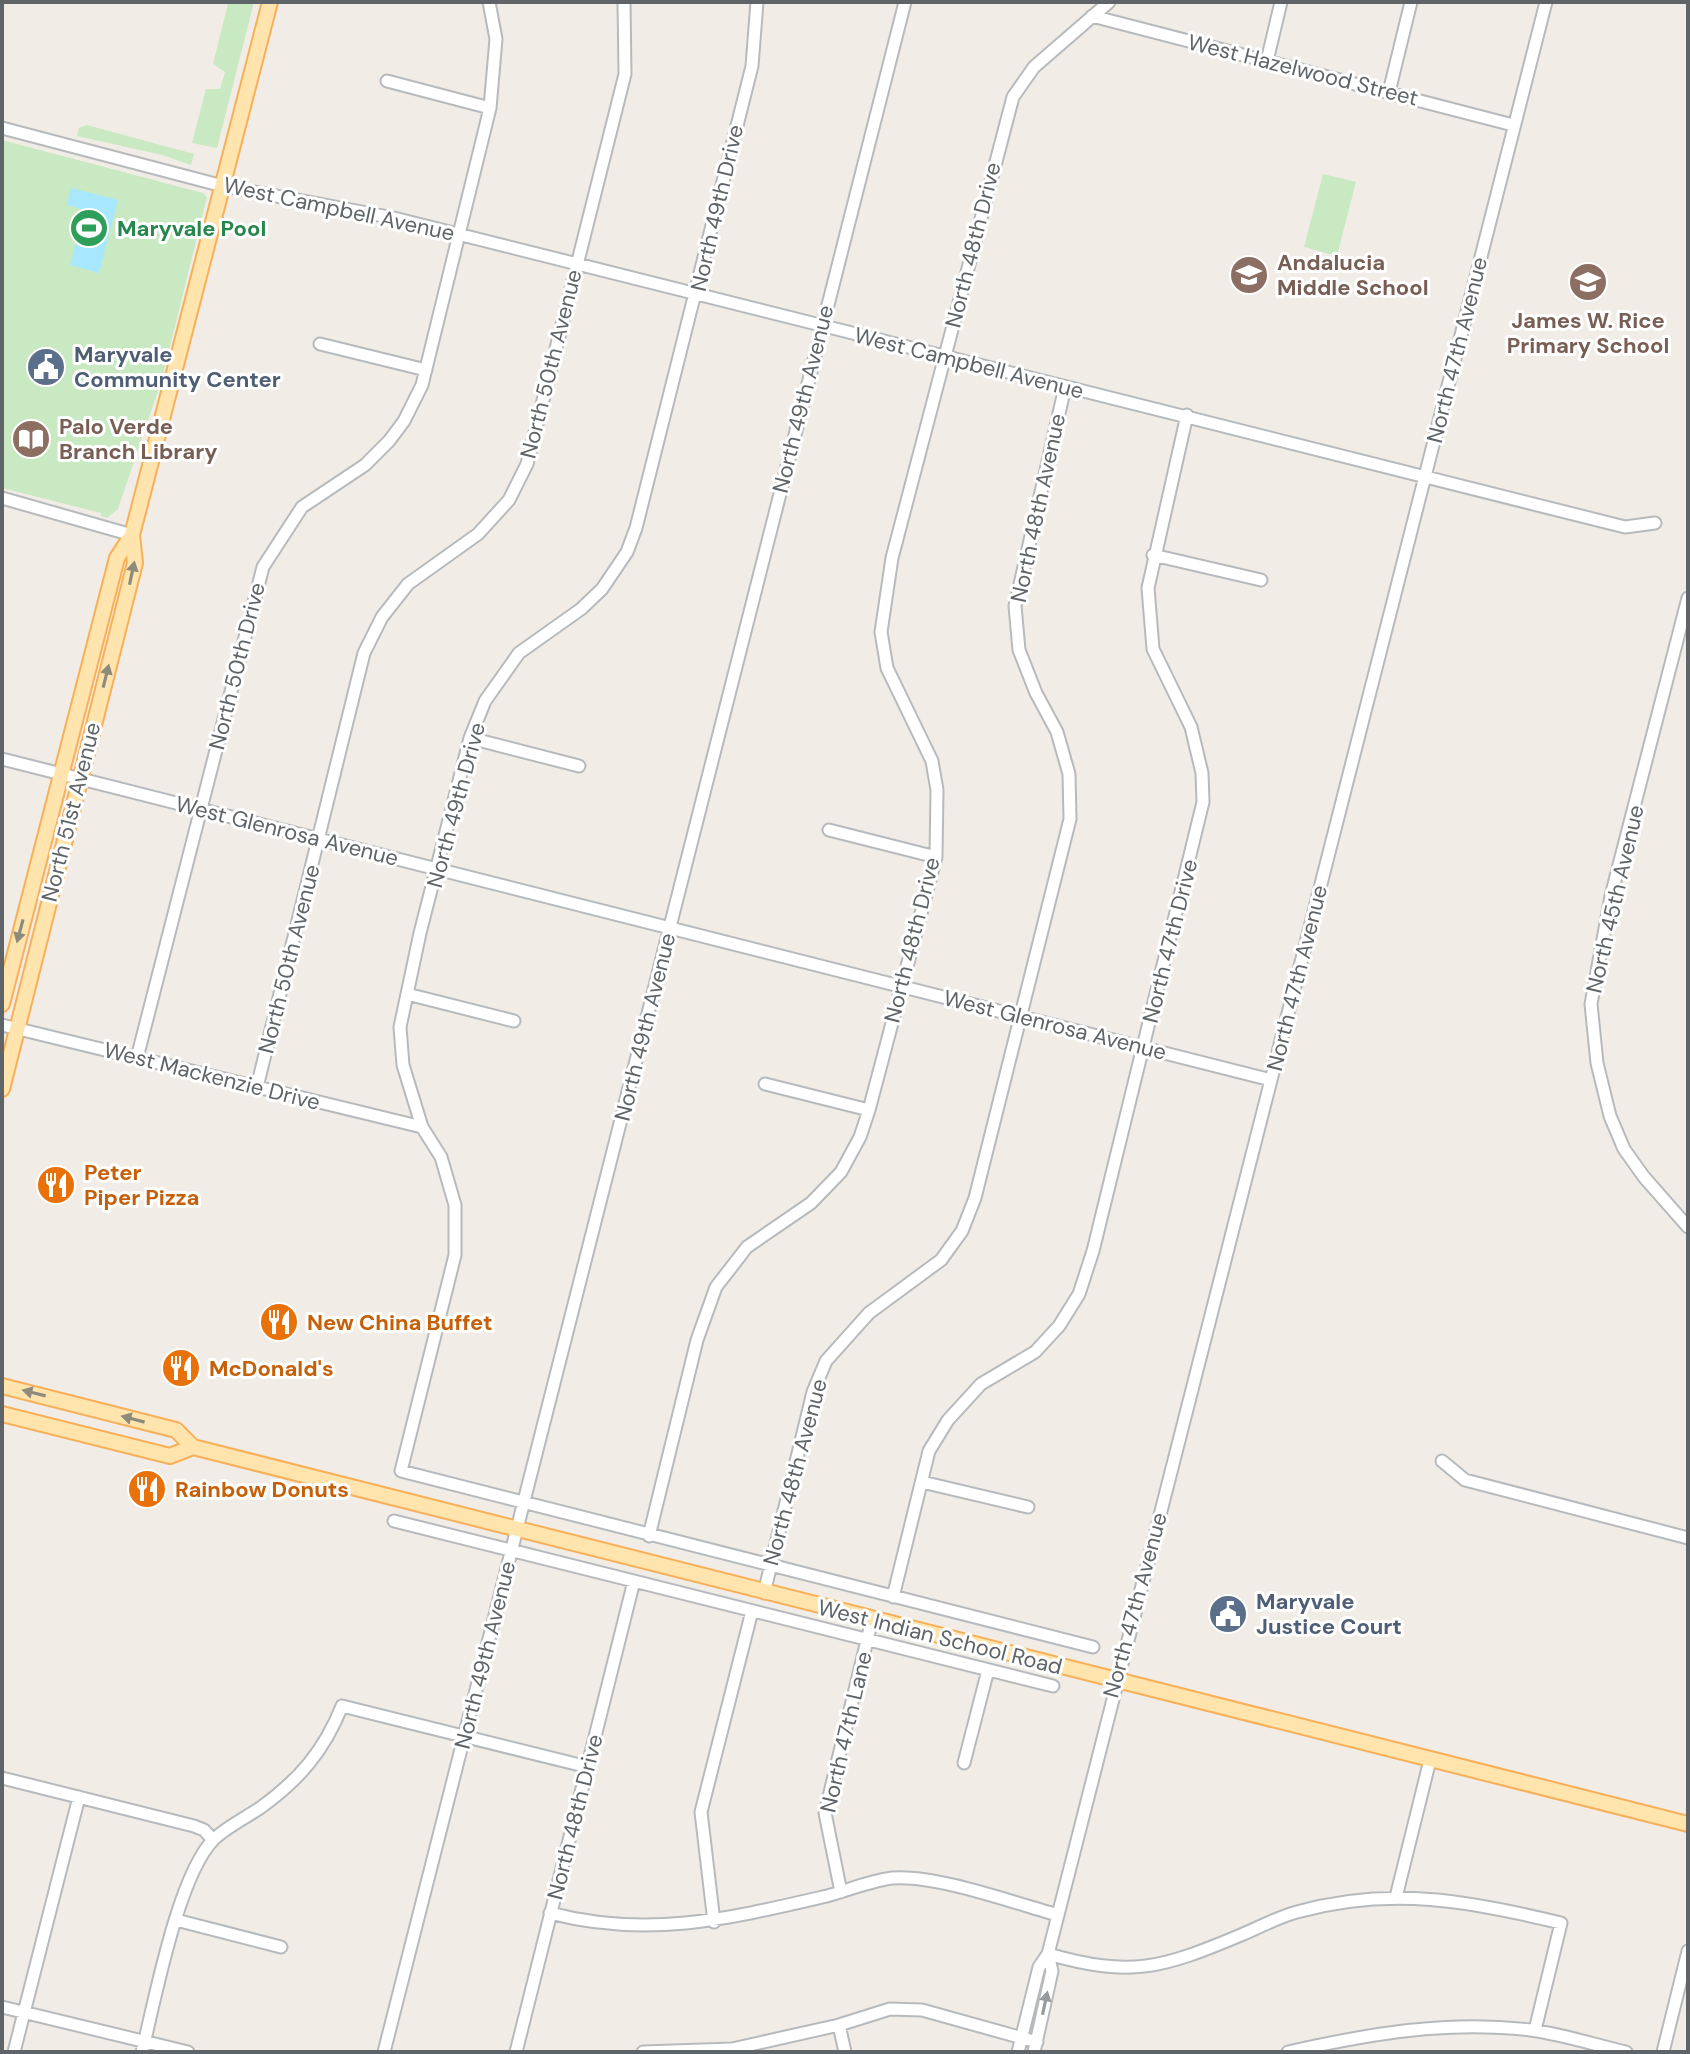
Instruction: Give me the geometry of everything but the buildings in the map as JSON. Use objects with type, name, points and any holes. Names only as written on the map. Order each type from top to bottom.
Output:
[{"type":"main road","name":"North 51st Avenue","points":[[2,1004],[117,558],[132,535],[270,2]]},
{"type":"main road","name":"North 51st Avenue","points":[[2,1089],[10,1027],[135,563],[132,535]]},
{"type":"main road","name":"West Indian School Road","points":[[2,1386],[176,1430],[193,1447],[1688,1824]]},
{"type":"main road","name":"West Indian School Road","points":[[2,1414],[170,1456],[193,1447]]},
{"type":"street","name":"North 50th Drive","points":[[137,1058],[263,567],[282,532],[302,507],[365,465],[398,431],[416,400],[426,370],[490,108],[496,39],[489,2]]},
{"type":"street","name":"North 50th Avenue","points":[[257,1087],[364,653],[382,617],[408,584],[478,534],[509,500],[520,481],[541,414],[625,74],[624,2]]},
{"type":"street","name":"North 49th Drive","points":[[401,1471],[455,1255],[455,1205],[441,1157],[422,1127],[403,1065],[400,1027],[407,994],[470,738],[485,701],[519,653],[581,609],[615,573],[627,552],[697,294],[755,53],[757,2]]},
{"type":"street","name":"North 49th Avenue","points":[[384,2052],[671,928],[820,325],[905,2]]},
{"type":"street","name":"North 48th Drive","points":[[649,1536],[697,1340],[716,1287],[747,1247],[811,1203],[841,1172],[860,1137],[869,1110],[936,857],[937,790],[932,761],[887,668],[881,632],[892,558],[946,357],[997,147],[1013,97],[1034,67],[1109,2]]},
{"type":"street","points":[[1267,61],[1281,2]]},
{"type":"street","points":[[1389,92],[1411,2]]},
{"type":"street","name":"North 47th Avenue","points":[[1018,2052],[1039,1967],[1048,1954],[1546,2]]},
{"type":"street","name":"West Hazelwood Street","points":[[1092,16],[1513,125]]},
{"type":"street","points":[[387,81],[490,108]]},
{"type":"street","name":"West Campbell Avenue","points":[[2,128],[223,186],[349,207],[459,234],[1625,527],[1655,523]]},
{"type":"street","points":[[320,344],[426,370]]},
{"type":"street","name":"North 48th Avenue","points":[[764,1593],[813,1392],[826,1361],[869,1313],[941,1260],[962,1231],[975,1198],[1022,1017],[1070,819],[1069,774],[1057,732],[1036,693],[1019,650],[1015,606],[1065,387]]},
{"type":"street","name":"North 47th Drive","points":[[893,1597],[929,1451],[948,1420],[981,1384],[1035,1352],[1059,1326],[1079,1294],[1093,1251],[1203,802],[1202,773],[1191,727],[1153,649],[1148,588],[1187,415]]},
{"type":"street","points":[[2,498],[132,535]]},
{"type":"street","points":[[1153,555],[1261,580]]},
{"type":"street","name":"North 45th Avenue","points":[[1688,598],[1611,896],[1591,1004],[1597,1063],[1610,1116],[1624,1149],[1688,1227]]},
{"type":"street","points":[[470,738],[579,766]]},
{"type":"street","name":"West Glenrosa Avenue","points":[[2,759],[1271,1080]]},
{"type":"street","points":[[829,830],[936,857]]},
{"type":"street","points":[[407,994],[514,1021]]},
{"type":"street","name":"West Mackenzie Drive","points":[[10,1027],[422,1127]]},
{"type":"street","points":[[765,1084],[869,1110]]},
{"type":"street","points":[[1442,1461],[1465,1480],[1688,1538]]},
{"type":"street","name":"West Indian School Road","points":[[401,1471],[524,1505],[1093,1647]]},
{"type":"street","points":[[922,1482],[1028,1507]]},
{"type":"street","name":"West Indian School Road","points":[[394,1521],[1053,1686]]},
{"type":"street","name":"North 48th Drive","points":[[516,2052],[634,1581]]},
{"type":"street","points":[[714,1922],[701,1812],[752,1611]]},
{"type":"street","name":"North 47th Lane","points":[[841,1892],[825,1813],[872,1620]]},
{"type":"street","points":[[964,1763],[988,1670]]},
{"type":"street","points":[[144,2046],[176,1920],[191,1880],[213,1840],[298,1778],[331,1733],[342,1706],[588,1767]]},
{"type":"street","points":[[1396,1897],[1430,1760]]},
{"type":"street","points":[[2,1778],[194,1826],[204,1830],[213,1840]]},
{"type":"street","points":[[14,2052],[79,1797]]},
{"type":"street","points":[[550,1913],[585,1922],[614,1924],[714,1922],[892,1878],[911,1878],[1058,1915]]},
{"type":"street","points":[[1048,1954],[1110,1969],[1146,1967],[1165,1963],[1296,1912],[1396,1897],[1470,1901],[1561,1923],[1535,2030]]},
{"type":"street","points":[[176,1920],[281,1947]]},
{"type":"street","points":[[1663,2052],[1688,1951]]},
{"type":"street","name":"North 47th Avenue","points":[[1035,2047],[1052,1971],[1048,1954]]},
{"type":"street","points":[[2,2007],[144,2046],[188,2052]]},
{"type":"street","points":[[643,2051],[732,2049],[839,2025],[890,2009],[922,2010],[1021,2038],[1035,2047]]},
{"type":"street","points":[[839,2025],[845,2052]]},
{"type":"street","points":[[1288,2052],[1388,2032],[1457,2025],[1535,2030],[1626,2052]]},
{"type":"green space","points":[[254,2],[217,148],[192,143],[206,89],[220,89],[225,72],[213,64],[228,3]]},
{"type":"green space","points":[[87,125],[194,154],[191,165],[162,155],[77,136],[79,128]]},
{"type":"green space","points":[[2,140],[203,193],[207,197],[162,379],[118,509],[107,518],[101,513],[2,488]]},
{"type":"green space","points":[[1323,174],[1356,182],[1337,256],[1304,247]]},
{"type":"water","points":[[71,188],[118,200],[99,273],[70,265],[84,210],[67,205]]},
{"type":"place","name":"Maryvale Pool","points":[[89,228]]},
{"type":"place","name":"Andalucia Middle School","points":[[1249,275]]},
{"type":"place","name":"James W. Rice Primary School","points":[[1588,282]]},
{"type":"place","name":"Maryvale Community Center","points":[[46,367]]},
{"type":"place","name":"Palo Verde Branch Library","points":[[31,439]]},
{"type":"place","name":"Peter Piper Pizza","points":[[56,1185]]},
{"type":"place","name":"New China Buffet","points":[[279,1322]]},
{"type":"place","name":"McDonald's","points":[[181,1368]]},
{"type":"place","name":"Rainbow Donuts","points":[[147,1489]]},
{"type":"place","name":"Maryvale Justice Court","points":[[1228,1614]]}]
